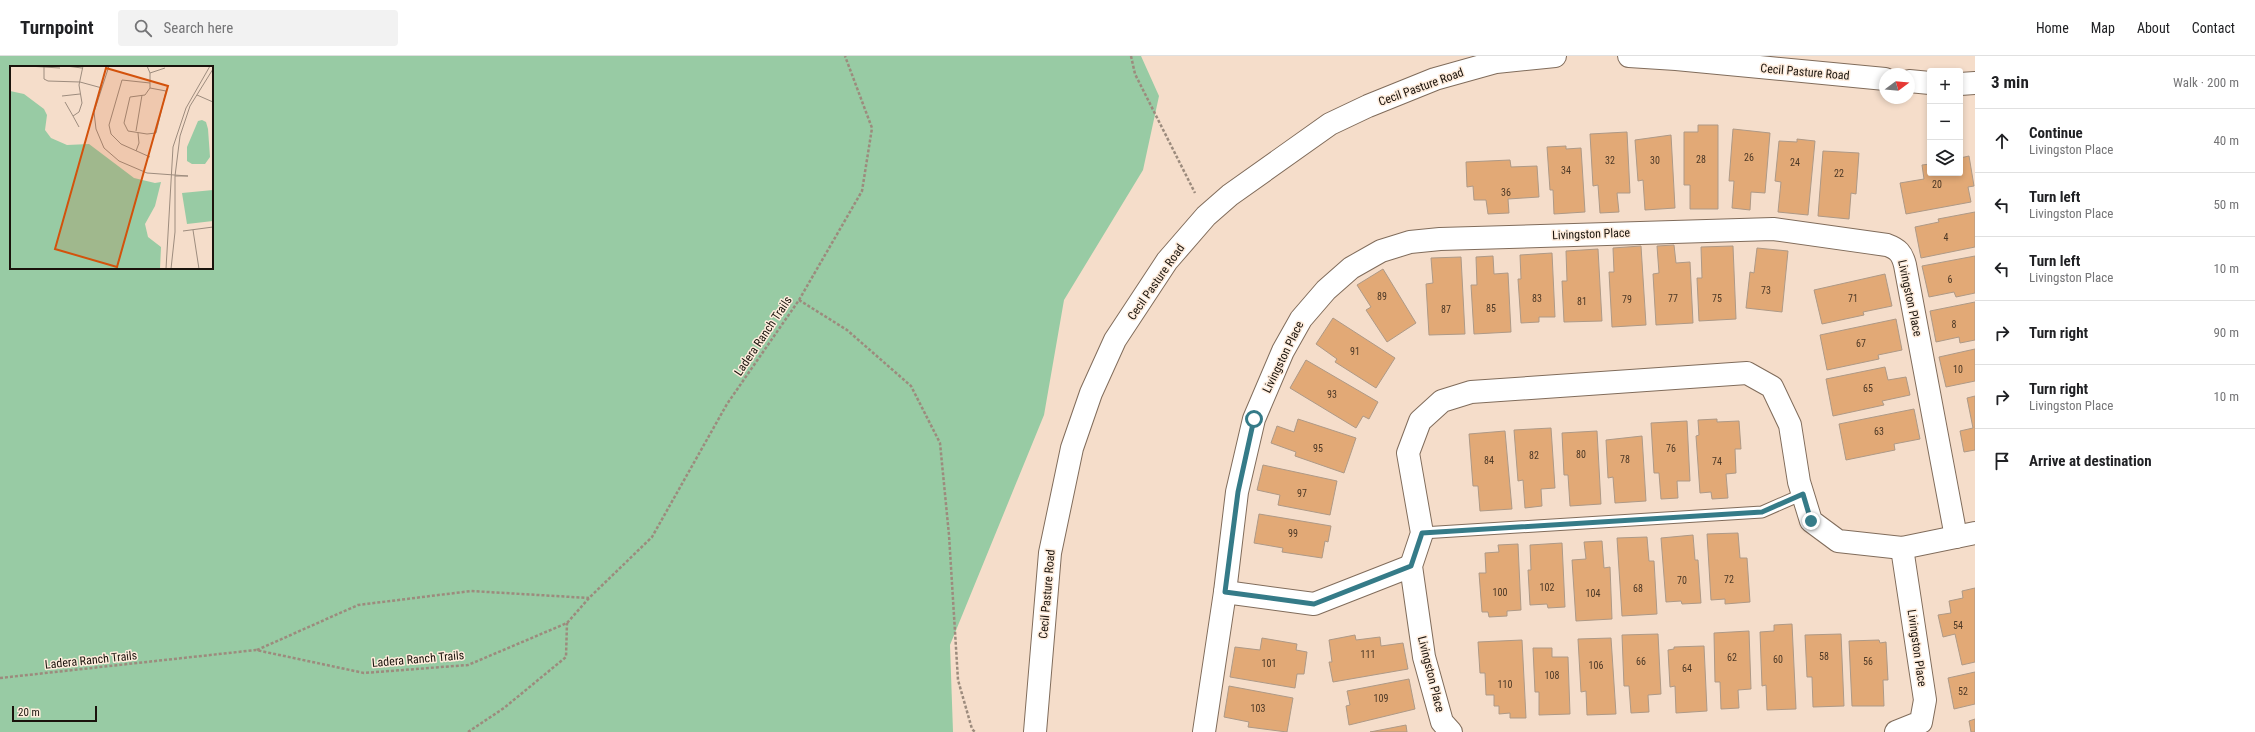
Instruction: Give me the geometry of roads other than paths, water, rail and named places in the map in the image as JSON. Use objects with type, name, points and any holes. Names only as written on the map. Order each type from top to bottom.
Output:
[{"type":"street","name":"Cecil Pasture Road","points":[[1035,732],[1050,553],[1072,448],[1091,393],[1115,340],[1167,261],[1206,216],[1230,195],[1293,148],[1330,124],[1368,106],[1435,79],[1496,62],[1555,56]]},
{"type":"street","name":"Cecil Pasture Road","points":[[1629,56],[1760,62],[1879,78]]},
{"type":"street","points":[[1915,82],[1927,83]]},
{"type":"street","points":[[1963,84],[1975,82]]},
{"type":"street","name":"Livingston Place","points":[[1204,732],[1238,492],[1254,419],[1284,351],[1301,319],[1326,290],[1351,268],[1381,251],[1410,242],[1440,238],[1773,229],[1887,245],[1896,248],[1903,256],[1965,535],[1902,548],[1838,542],[1811,521],[1803,494],[1790,425],[1772,387],[1747,373],[1471,392],[1442,401],[1420,421],[1408,453],[1422,533],[1411,566],[1424,657],[1442,722],[1451,732]]},
{"type":"street","name":"Livingston Place","points":[[1896,732],[1921,722],[1925,700],[1902,548]]},
{"type":"street","points":[[1225,592],[1314,604],[1411,566]]},
{"type":"lane","points":[[1422,533],[1762,512],[1803,494]]}]
